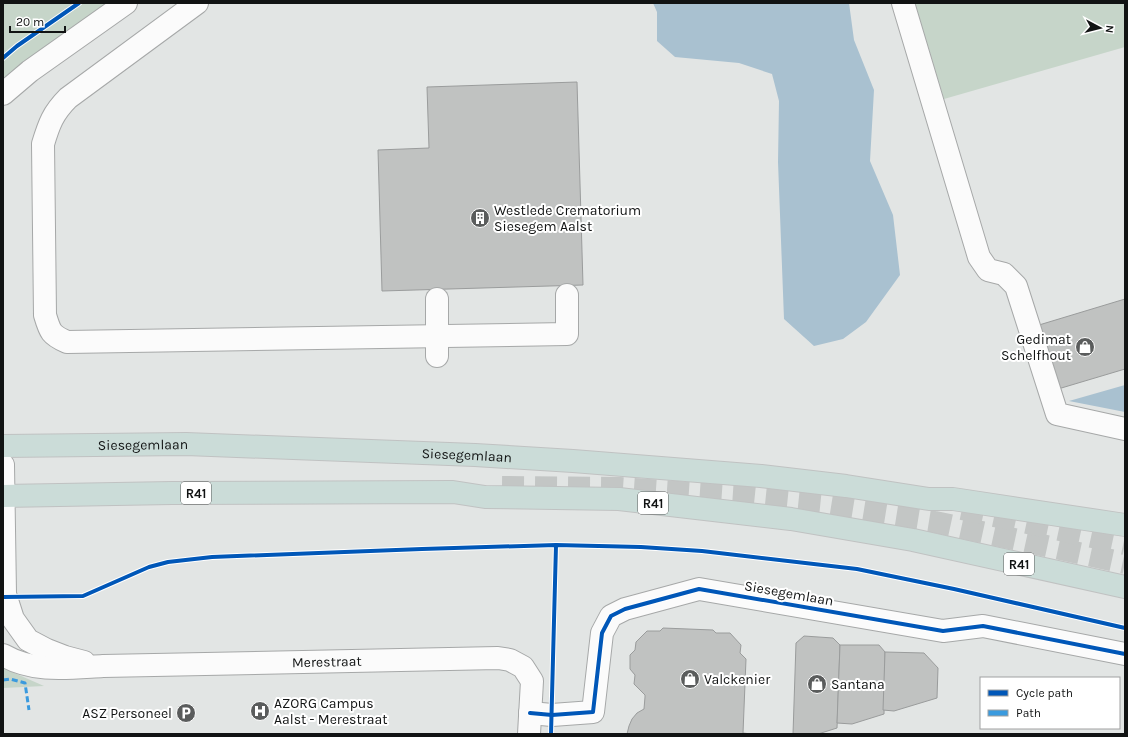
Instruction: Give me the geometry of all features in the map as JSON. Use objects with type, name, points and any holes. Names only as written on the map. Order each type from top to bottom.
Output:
[{"type":"highway","name":"Siesegemlaan","points":[[3,446],[186,444],[319,448],[574,461],[762,476],[846,486],[929,499],[954,499],[1125,525]]},
{"type":"highway","name":"R41","points":[[3,496],[172,493],[453,492],[486,497],[619,499],[791,519],[913,540],[1125,587]]},
{"type":"street","points":[[3,94],[30,71],[126,3]]},
{"type":"street","points":[[198,3],[68,98],[57,108],[48,127],[43,144],[45,315],[48,328],[55,337],[67,342],[437,346],[567,334],[567,295]]},
{"type":"street","points":[[903,3],[979,257],[988,270],[1004,274],[1016,286],[1057,414],[1125,429]]},
{"type":"street","points":[[3,110],[8,98],[30,71]]},
{"type":"street","points":[[437,299],[437,346]]},
{"type":"street","name":"Merestraat","points":[[3,465],[5,594],[13,619],[28,640],[47,650],[65,657],[103,666]]},
{"type":"street","name":"Siesegemlaan","points":[[534,724],[552,715],[593,712],[602,633],[611,616],[625,609],[699,589],[943,631],[983,626],[1125,654]]},
{"type":"street","name":"Merestraat","points":[[3,655],[14,661],[52,669],[103,666],[498,658],[510,660],[523,667],[532,682],[534,724]]},
{"type":"green space","points":[[3,3],[107,3],[23,62],[3,80]]},
{"type":"green space","points":[[915,3],[1125,3],[1125,47],[944,99]]},
{"type":"green space","points":[[3,668],[44,686],[3,688]]},
{"type":"water","points":[[653,3],[849,3],[854,40],[874,90],[870,161],[893,215],[900,275],[866,322],[843,339],[814,346],[784,319],[778,162],[779,101],[772,74],[739,63],[675,57],[657,41],[657,12]]},
{"type":"water","points":[[1125,385],[1125,412],[1069,401]]},
{"type":"building","name":"Westlede Crematorium Siesegem Aalst","points":[[577,82],[583,285],[382,291],[378,150],[429,148],[427,87]]},
{"type":"building","name":"Gedimat Schelfhout","points":[[1125,299],[1125,369],[1058,389],[1039,325]]},
{"type":"building","name":"Valckenier","points":[[663,628],[713,630],[716,633],[730,633],[741,645],[740,653],[746,659],[743,733],[751,734],[627,734],[632,719],[637,713],[644,709],[645,697],[645,695],[634,684],[635,675],[630,669],[630,655],[635,650],[636,642],[647,631],[660,631]]},
{"type":"building","name":"Santana","points":[[804,636],[833,638],[840,645],[837,728],[818,734],[793,734],[796,643]]},
{"type":"building","points":[[840,645],[879,645],[885,652],[884,714],[852,724],[837,723]]},
{"type":"building","points":[[885,652],[924,653],[938,668],[937,698],[894,711],[883,710]]},
{"type":"tunnel","points":[[502,487],[620,488],[751,497],[829,505],[935,522],[1125,563]]},
{"type":"tunnel","points":[[962,509],[1125,544]]},
{"type":"marked path","points":[[3,680],[10,679],[25,683],[29,710]]},
{"type":"cycle path","points":[[3,58],[17,46],[79,3]]},
{"type":"cycle path","points":[[3,597],[83,596],[149,567],[168,562],[212,557],[556,545],[641,547],[702,551],[857,569],[954,589],[1125,628]]},
{"type":"cycle path","points":[[551,734],[556,545]]},
{"type":"cycle path","points":[[530,713],[552,715],[593,712],[602,633],[611,616],[625,609],[699,589],[943,631],[983,626],[1125,654]]},
{"type":"place","name":"Westlede Crematorium Siesegem Aalst","points":[[480,218]]},
{"type":"place","name":"Gedimat Schelfhout","points":[[1085,347]]},
{"type":"place","name":"Valckenier","points":[[690,679]]},
{"type":"place","name":"Santana","points":[[817,684]]},
{"type":"place","name":"AZORG Campus Aalst - Merestraat","points":[[260,711]]},
{"type":"place","name":"ASZ Personeel","points":[[186,713]]}]
